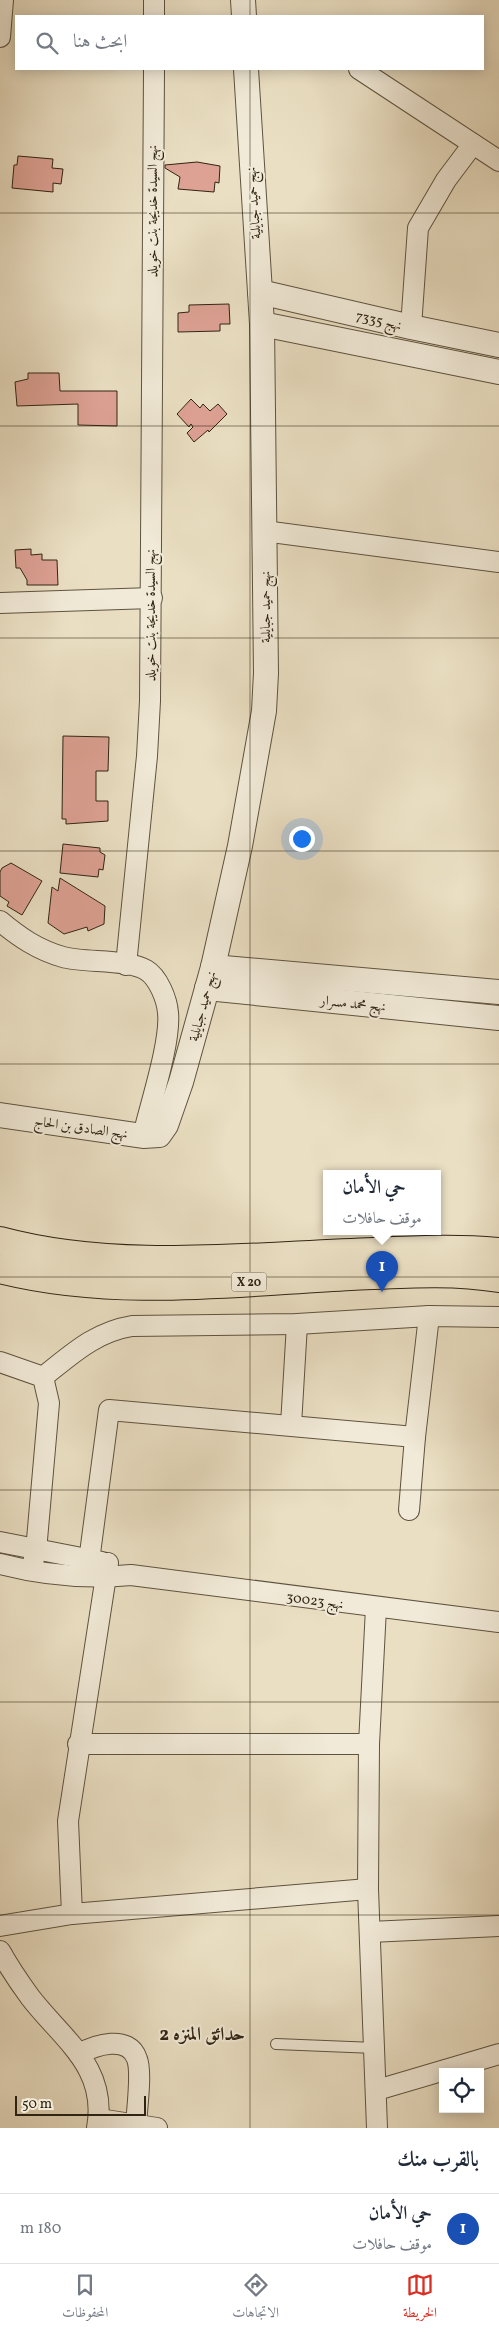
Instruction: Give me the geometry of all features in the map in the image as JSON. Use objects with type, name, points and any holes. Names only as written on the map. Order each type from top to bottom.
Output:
[{"type":"highway","name":"X 20","points":[[0,1241],[20,1247],[88,1256],[146,1260],[420,1250],[499,1252]]},
{"type":"highway","name":"X 20","points":[[0,1269],[86,1283],[149,1287],[421,1273],[476,1274],[499,1278]]},
{"type":"street","points":[[0,37],[4,0]]},
{"type":"street","points":[[154,0],[154,15]]},
{"type":"street","points":[[243,0],[244,15]]},
{"type":"street","name":"نهج السيدة خديجة بنت خويلد","points":[[126,965],[147,756],[152,598],[150,400],[154,70]]},
{"type":"street","name":"نهج حميد جبايلية","points":[[152,1135],[181,1082],[210,978],[240,846],[264,711],[266,673],[262,324],[246,70]]},
{"type":"street","points":[[361,70],[499,162]]},
{"type":"street","points":[[411,327],[418,228],[446,180],[473,144]]},
{"type":"street","name":"نهج 7335","points":[[260,292],[499,345]]},
{"type":"street","name":"نهج 7335","points":[[262,324],[499,372]]},
{"type":"street","points":[[264,531],[499,562]]},
{"type":"street","points":[[0,603],[152,598]]},
{"type":"street","points":[[0,921],[35,946],[57,955],[126,965],[146,970],[158,984],[166,999],[169,1014],[152,1135]]},
{"type":"street","name":"نهج محمد مسرار","points":[[210,978],[499,992]]},
{"type":"street","name":"نهج محمد مسرار","points":[[210,978],[499,1018]]},
{"type":"street","name":"نهج الصادق بن الحاج","points":[[0,1115],[152,1135]]},
{"type":"street","points":[[409,1510],[415,1437],[430,1316]]},
{"type":"street","points":[[43,1377],[76,1350],[111,1329],[132,1326],[297,1324],[430,1316],[499,1317]]},
{"type":"street","points":[[291,1425],[297,1324]]},
{"type":"street","points":[[0,1362],[43,1377]]},
{"type":"street","points":[[31,1570],[36,1551],[49,1403],[43,1377]]},
{"type":"street","points":[[72,1914],[68,1821],[97,1569],[109,1410],[415,1437]]},
{"type":"street","name":"نهج 30023","points":[[0,1542],[97,1569],[131,1575],[376,1608],[499,1622]]},
{"type":"street","name":"نهج 30023","points":[[0,1564],[31,1570],[97,1569]]},
{"type":"street","points":[[376,1608],[369,1744],[368,1889],[377,2128]]},
{"type":"street","points":[[78,1744],[369,1744]]},
{"type":"street","points":[[0,1926],[72,1914],[368,1889]]},
{"type":"street","points":[[370,1932],[499,1926]]},
{"type":"street","points":[[0,1951],[30,1996],[79,2054],[91,2072],[98,2089],[100,2103],[98,2123],[157,2128]]},
{"type":"street","points":[[79,2054],[101,2045],[112,2044],[120,2044],[132,2050],[137,2057],[139,2068],[136,2125]]},
{"type":"street","points":[[377,2090],[499,2054]]},
{"type":"lane","points":[[276,2044],[375,2048]]},
{"type":"building","points":[[18,156],[53,159],[52,168],[63,169],[61,184],[53,183],[53,192],[12,188],[14,165],[17,165]]},
{"type":"building","points":[[197,162],[220,166],[219,183],[215,182],[214,192],[178,189],[180,177],[165,168],[165,165]]},
{"type":"building","points":[[229,304],[230,324],[220,324],[220,331],[178,332],[178,313],[189,312],[189,305]]},
{"type":"building","points":[[28,373],[59,373],[60,391],[117,391],[117,426],[78,425],[78,404],[17,406],[15,382],[28,379]]},
{"type":"building","points":[[191,399],[200,408],[203,404],[210,411],[218,404],[227,414],[209,432],[208,430],[194,442],[187,433],[193,427],[191,424],[189,427],[177,414]]},
{"type":"building","points":[[31,549],[31,555],[42,554],[42,560],[57,560],[58,585],[27,585],[27,580],[20,568],[16,568],[15,550]]},
{"type":"building","points":[[63,736],[109,737],[108,771],[96,771],[96,801],[108,801],[108,821],[66,824],[66,819],[62,819]]},
{"type":"building","points":[[63,844],[100,848],[100,852],[105,855],[103,870],[99,869],[98,877],[60,873]]},
{"type":"building","points":[[11,863],[42,881],[22,915],[7,906],[9,902],[0,896],[0,872],[2,868]]},
{"type":"building","points":[[60,878],[105,906],[104,924],[88,931],[87,927],[64,934],[48,923],[52,887],[58,891]]},
{"type":"place","name":"حي الأمان","points":[[382,1292]]},
{"type":"district","name":"حدائق المنزه 2","points":[[202,2033]]}]
